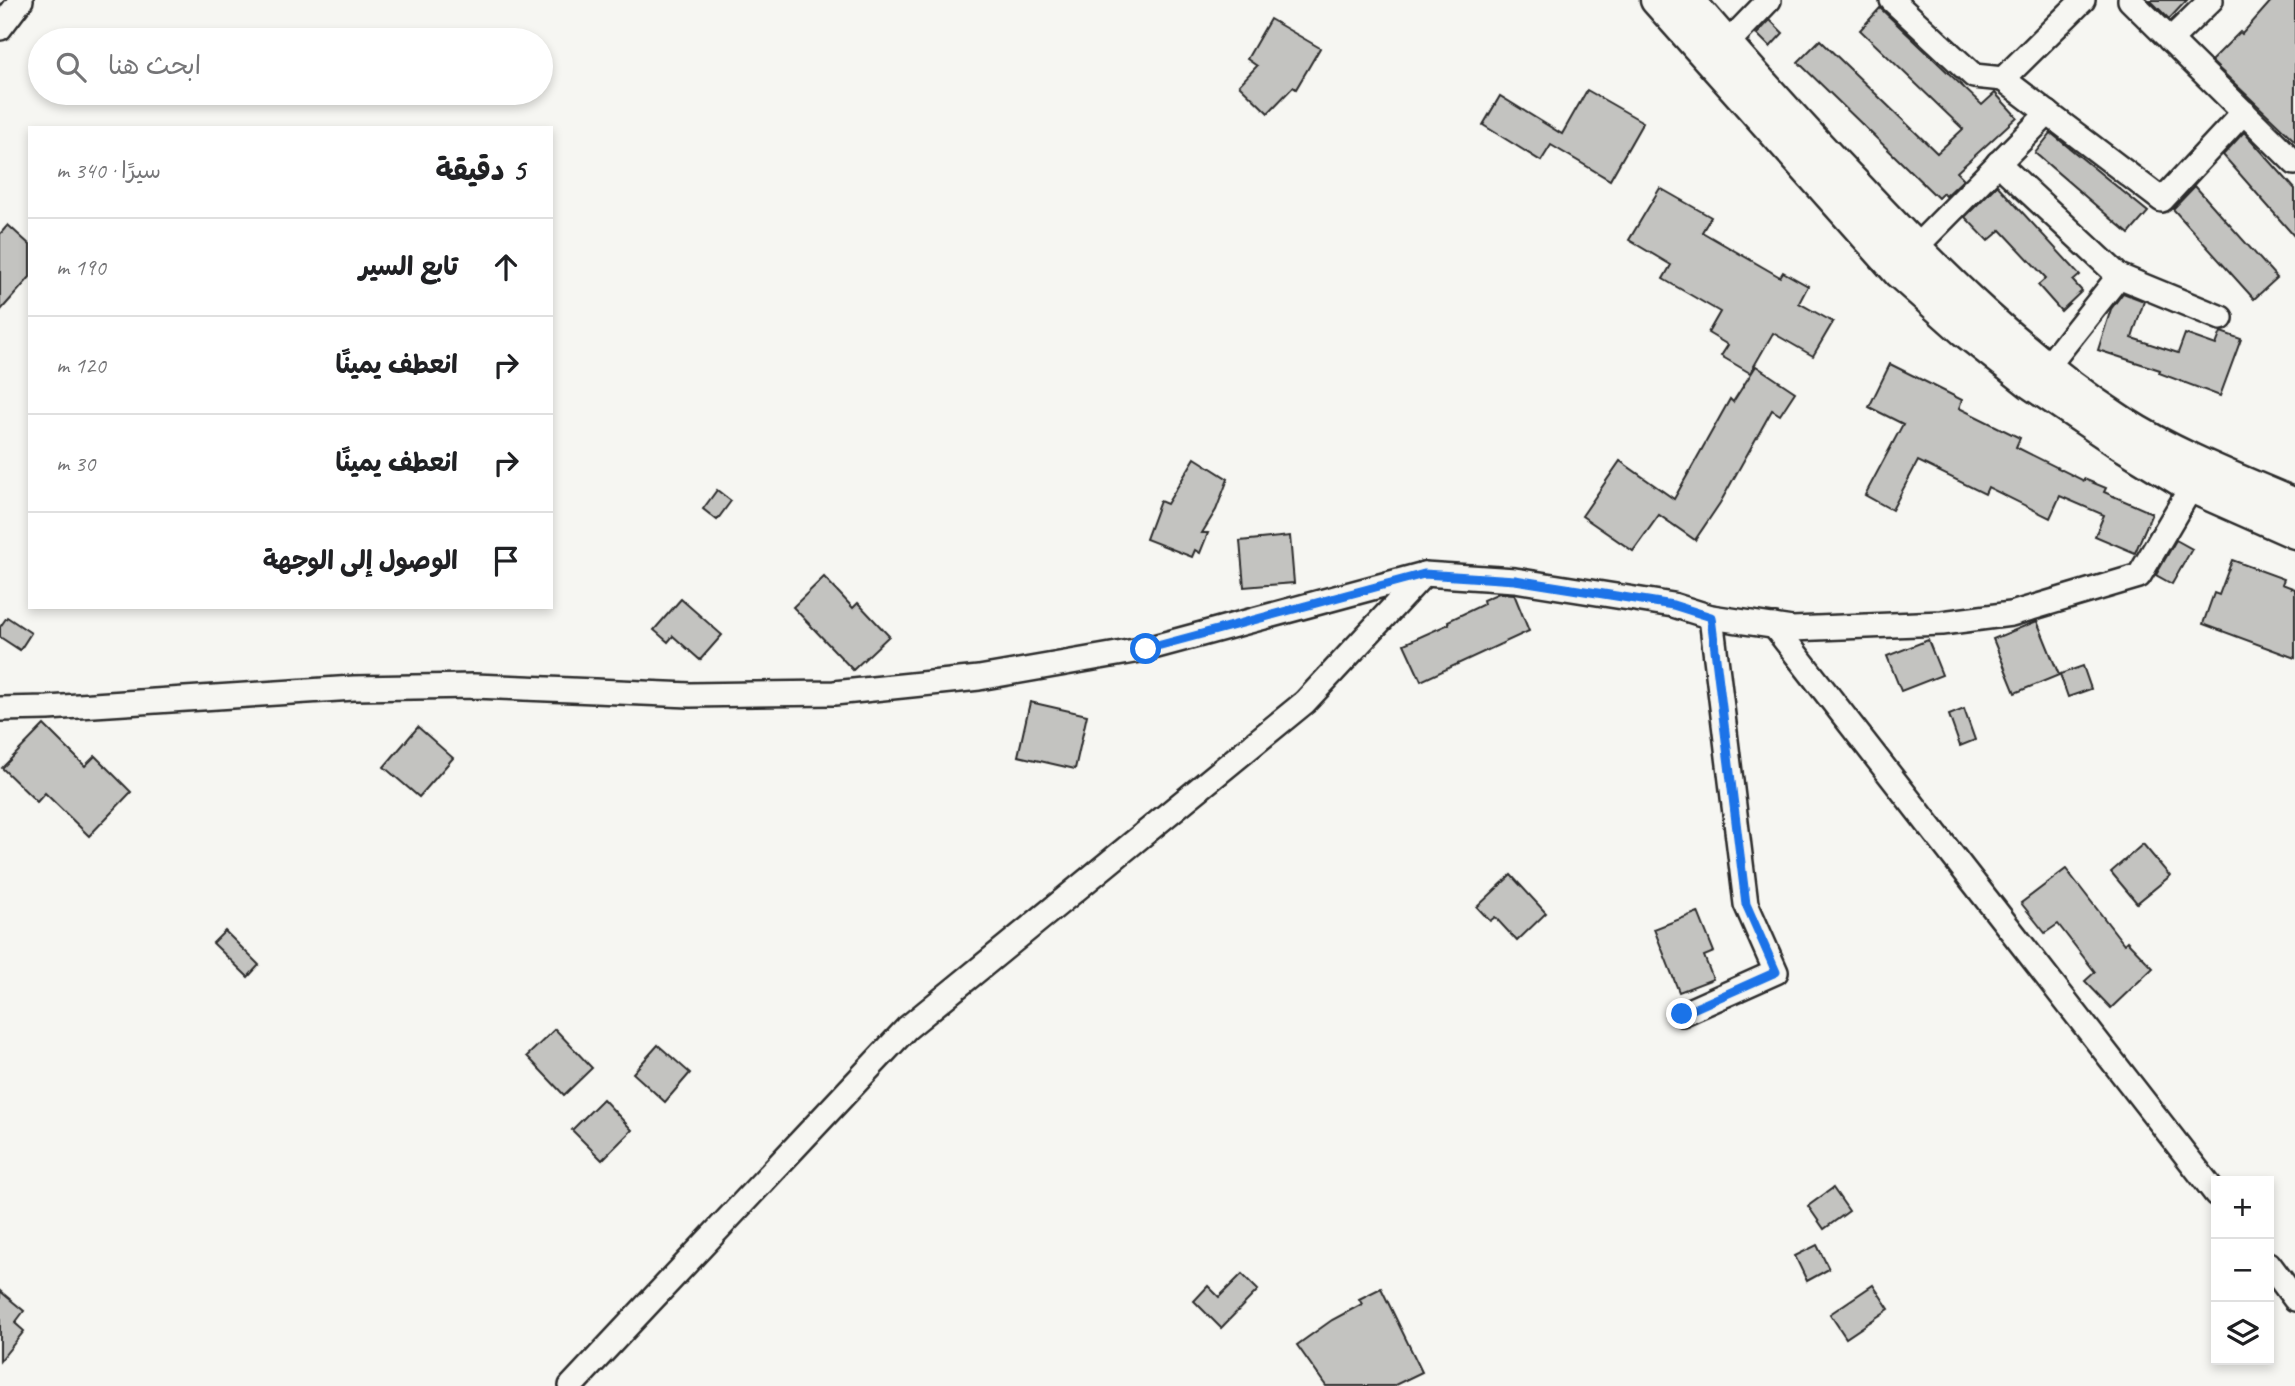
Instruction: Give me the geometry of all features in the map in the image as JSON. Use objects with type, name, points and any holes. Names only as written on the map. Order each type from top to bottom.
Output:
[{"type":"main road","points":[[1656,0],[1759,83],[1915,248],[2029,354],[2198,476],[2295,533]]},
{"type":"main road","points":[[1689,0],[1718,52],[1899,273],[1964,331],[2030,383],[2119,443],[2198,476],[2295,504]]},
{"type":"street","points":[[0,27],[21,0]]},
{"type":"street","points":[[1718,52],[1769,0]]},
{"type":"street","points":[[1892,0],[1973,76],[2003,79],[2162,200],[2244,112]]},
{"type":"street","points":[[2003,79],[2083,0]]},
{"type":"street","points":[[2130,0],[2295,163]]},
{"type":"street","points":[[2170,40],[2211,0]]},
{"type":"street","points":[[1899,273],[1915,248],[2048,113]]},
{"type":"street","points":[[1998,163],[2119,276],[2221,318]]},
{"type":"street","points":[[2047,367],[2119,276]]},
{"type":"street","points":[[0,709],[367,688],[474,686],[690,695],[834,693],[978,678],[1146,649],[1424,574],[1515,580],[1673,605],[1711,617],[1792,629],[1942,623],[2011,614],[2139,576],[2198,476]]},
{"type":"street","points":[[571,1386],[907,1028],[1306,702],[1424,574]]},
{"type":"street","points":[[1682,1014],[1776,972],[1746,904],[1711,617]]},
{"type":"street","points":[[1774,626],[2211,1188]]},
{"type":"street","points":[[2274,1271],[2295,1299]]},
{"type":"building","points":[[2150,0],[2187,0],[2169,19]]},
{"type":"building","points":[[2272,0],[2295,0],[2295,141],[2211,61],[2240,32],[2242,34]]},
{"type":"building","points":[[1880,8],[1982,105],[1995,93],[2017,117],[1957,172],[1964,179],[1946,196],[1943,193],[1938,198],[1798,62],[1820,40],[1937,153],[1963,129],[1860,30]]},
{"type":"building","points":[[1270,19],[1320,48],[1296,89],[1293,87],[1268,113],[1239,85],[1257,66],[1247,59]]},
{"type":"building","points":[[1770,20],[1783,33],[1770,47],[1757,34]]},
{"type":"building","points":[[1587,90],[1643,122],[1610,180],[1551,145],[1541,161],[1483,125],[1500,96],[1562,134]]},
{"type":"building","points":[[2244,132],[2295,189],[2295,237],[2223,155]]},
{"type":"building","points":[[2051,133],[2148,212],[2129,234],[2035,153]]},
{"type":"building","points":[[1997,185],[2080,275],[2073,281],[2082,291],[2061,311],[2038,285],[2046,278],[2001,230],[1988,241],[1965,217]]},
{"type":"building","points":[[2195,186],[2277,278],[2254,299],[2173,209]]},
{"type":"building","points":[[1660,188],[1711,217],[1702,232],[1780,277],[1783,272],[1808,286],[1799,303],[1833,322],[1813,356],[1773,333],[1750,373],[1721,356],[1728,345],[1708,333],[1720,312],[1663,279],[1671,265],[1629,240]]},
{"type":"building","points":[[8,225],[28,243],[28,279],[0,311],[0,234]]},
{"type":"building","points":[[2123,293],[2144,301],[2132,338],[2178,353],[2185,334],[2216,345],[2221,332],[2241,339],[2220,396],[2159,373],[2160,370],[2098,350],[2111,309]]},
{"type":"building","points":[[1890,364],[1962,400],[1959,408],[2020,438],[2016,447],[2084,481],[2106,488],[2104,492],[2152,513],[2135,553],[2095,536],[2104,515],[2060,496],[2050,518],[1988,487],[1985,494],[1918,461],[1892,510],[1865,495],[1903,424],[1869,407]]},
{"type":"building","points":[[1756,366],[1795,392],[1780,415],[1772,410],[1720,503],[1695,540],[1659,515],[1633,551],[1582,516],[1620,461],[1674,499],[1730,399],[1733,402]]},
{"type":"building","points":[[1195,458],[1228,479],[1216,510],[1202,533],[1208,533],[1200,553],[1195,550],[1192,557],[1146,539],[1160,501],[1167,504]]},
{"type":"building","points":[[717,490],[731,501],[717,520],[703,509]]},
{"type":"building","points":[[1290,536],[1294,583],[1244,587],[1240,541]]},
{"type":"building","points":[[2176,540],[2192,549],[2172,584],[2156,575]]},
{"type":"building","points":[[2232,560],[2284,579],[2282,584],[2295,589],[2295,658],[2203,624],[2214,593],[2219,595]]},
{"type":"building","points":[[824,577],[853,608],[858,603],[889,636],[853,670],[793,607]]},
{"type":"building","points":[[1499,593],[1514,594],[1529,631],[1421,681],[1404,644],[1449,624],[1448,621],[1484,604],[1483,600]]},
{"type":"building","points":[[681,599],[722,635],[700,660],[673,636],[668,642],[654,630]]},
{"type":"building","points":[[7,617],[31,633],[20,650],[0,637],[0,627]]},
{"type":"building","points":[[2037,621],[2059,675],[2015,693],[1993,639]]},
{"type":"building","points":[[1928,640],[1942,675],[1901,691],[1887,656]]},
{"type":"building","points":[[2083,666],[2091,689],[2068,697],[2060,674]]},
{"type":"building","points":[[1030,702],[1087,715],[1075,769],[1018,756]]},
{"type":"building","points":[[1964,709],[1975,740],[1960,746],[1949,715]]},
{"type":"building","points":[[44,725],[85,766],[95,756],[131,792],[89,836],[45,793],[37,802],[2,768]]},
{"type":"building","points":[[418,727],[453,758],[419,797],[384,767]]},
{"type":"building","points":[[2143,844],[2170,876],[2137,903],[2111,872]]},
{"type":"building","points":[[2066,869],[2124,944],[2127,941],[2153,968],[2111,1008],[2085,981],[2095,972],[2058,924],[2045,933],[2021,903]]},
{"type":"building","points":[[1511,875],[1546,913],[1517,941],[1495,917],[1490,921],[1477,907]]},
{"type":"building","points":[[1698,912],[1714,952],[1704,956],[1713,979],[1679,992],[1654,929]]},
{"type":"building","points":[[225,931],[259,965],[248,977],[213,943]]},
{"type":"building","points":[[555,1029],[592,1068],[564,1095],[527,1056]]},
{"type":"building","points":[[658,1045],[690,1073],[665,1102],[633,1073]]},
{"type":"building","points":[[603,1099],[632,1130],[602,1160],[572,1130]]},
{"type":"building","points":[[1833,1188],[1849,1211],[1824,1229],[1808,1206]]},
{"type":"building","points":[[1817,1245],[1829,1269],[1807,1281],[1795,1256]]},
{"type":"building","points":[[1242,1274],[1258,1290],[1221,1328],[1194,1301],[1208,1286],[1219,1297]]},
{"type":"building","points":[[1873,1285],[1889,1309],[1846,1338],[1830,1314]]},
{"type":"building","points":[[1381,1288],[1422,1372],[1393,1386],[1326,1386],[1297,1345],[1332,1320],[1362,1304],[1359,1299]]},
{"type":"building","points":[[0,1291],[24,1311],[15,1323],[24,1331],[0,1361]]},
{"type":"route","points":[[1146,649],[1424,574],[1515,580],[1673,605],[1711,617],[1746,904],[1776,972],[1682,1014]]}]
